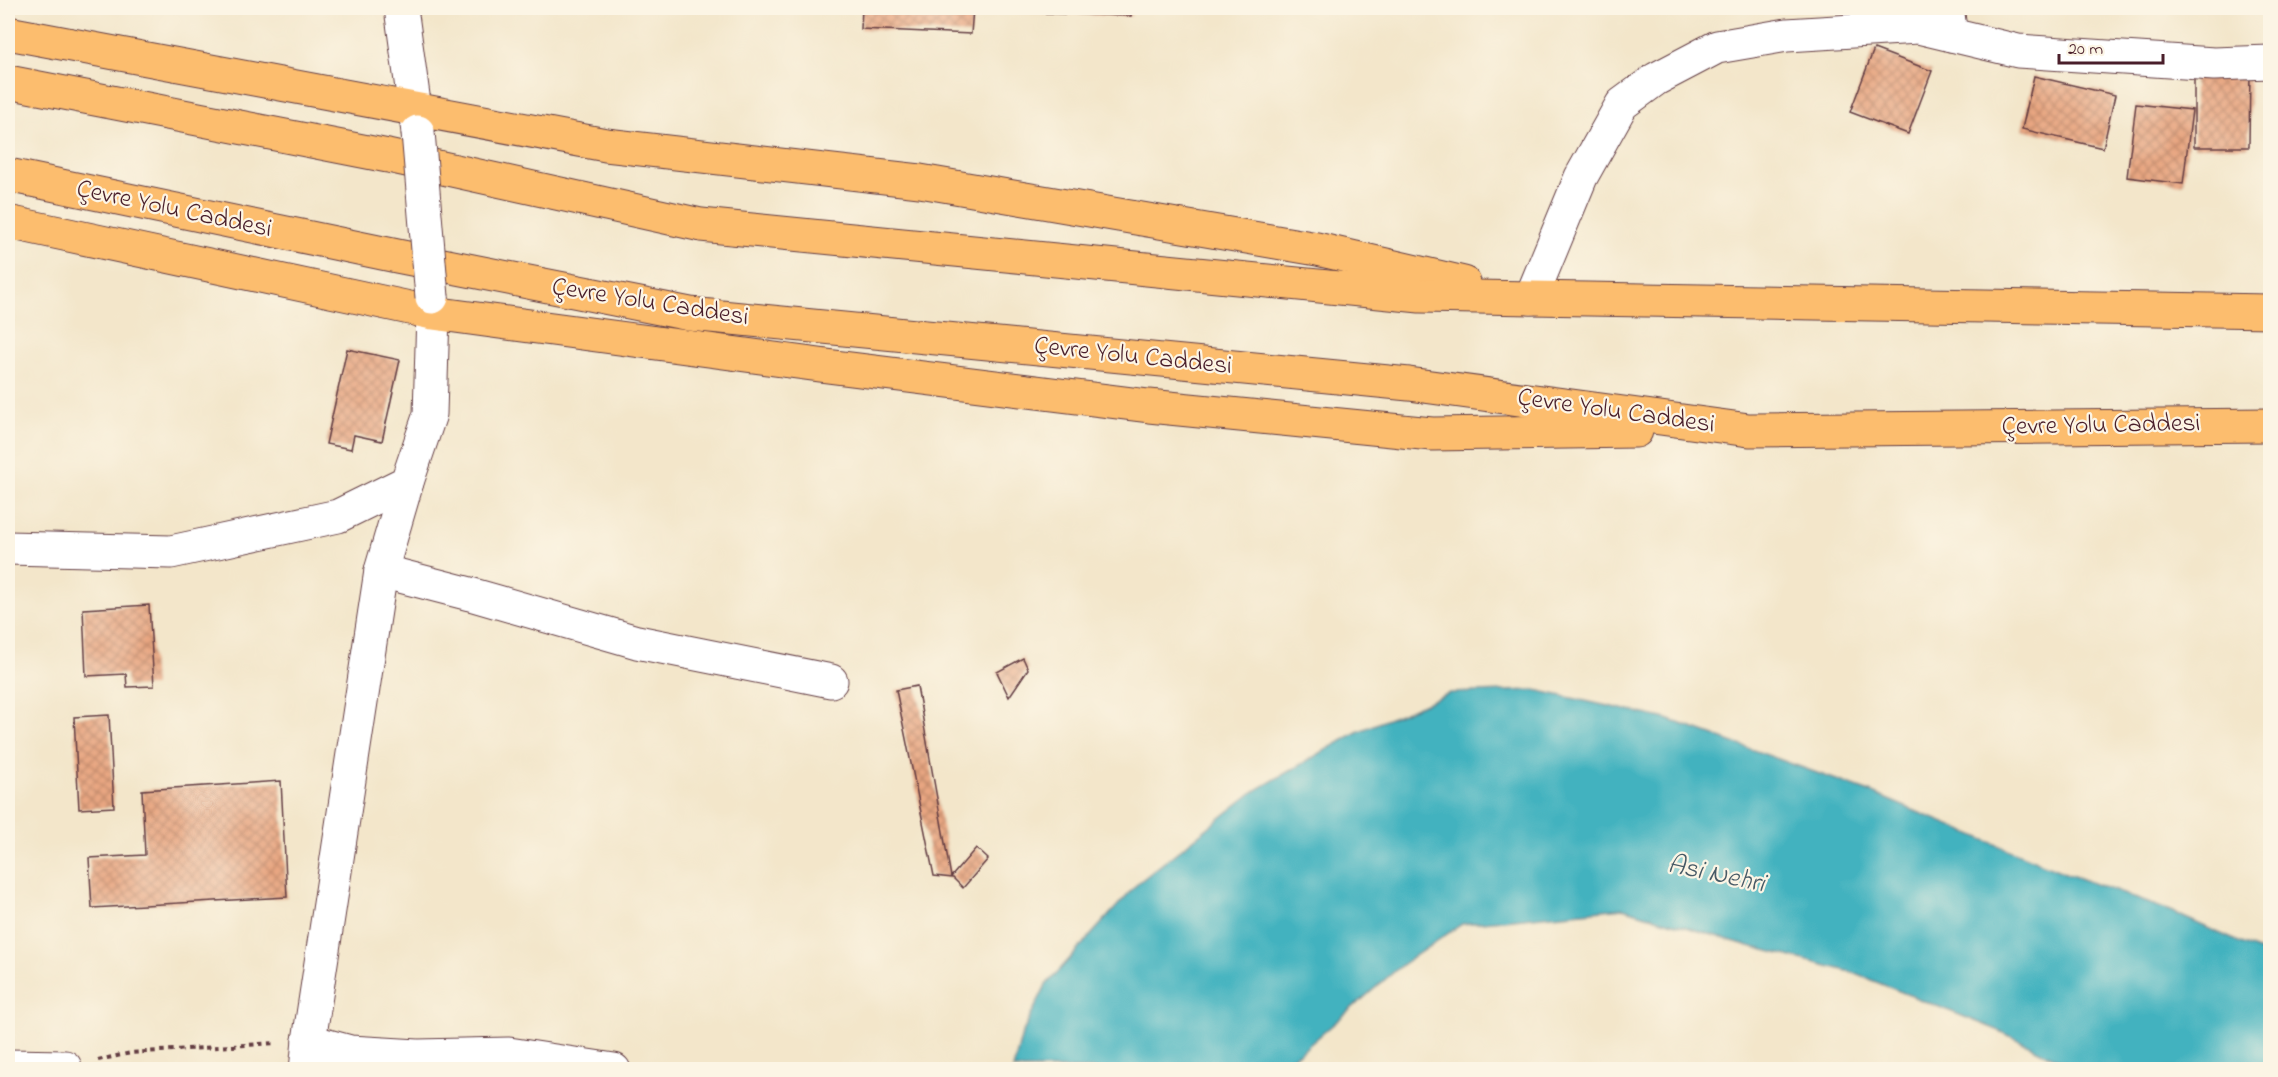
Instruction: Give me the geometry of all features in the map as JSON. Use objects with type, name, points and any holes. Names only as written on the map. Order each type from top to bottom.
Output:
[{"type":"highway","points":[[8,33],[416,121],[920,181],[1317,249],[1530,298]]},
{"type":"highway","points":[[8,82],[388,156],[701,225],[1420,296],[2271,311]]},
{"type":"highway","name":"Çevre Yolu Caddesi","points":[[8,175],[690,314],[1409,384],[1749,430],[2271,424]]},
{"type":"highway","points":[[8,222],[433,305],[1149,406],[1432,435],[1749,430]]},
{"type":"street","points":[[401,8],[416,121],[433,305],[430,414],[381,571],[308,1055],[350,1052],[418,1056],[509,1054],[614,1070]]},
{"type":"street","points":[[1530,298],[1581,177],[1622,104],[1656,79],[1717,47],[1787,35],[1918,27],[1949,21],[2018,51],[2214,64],[2271,62]]},
{"type":"street","points":[[8,548],[171,552],[338,516],[407,482]]},
{"type":"street","points":[[381,571],[637,642],[831,681]]},
{"type":"street","points":[[8,1066],[65,1067]]},
{"type":"path","points":[[131,1053],[308,1055]]},
{"type":"water","name":"Asi Nehri","points":[[1535,690],[1667,719],[1867,791],[2065,873],[2170,911],[2270,956],[2270,1069],[2078,1069],[2000,1031],[1851,972],[1749,946],[1623,908],[1462,924],[1403,964],[1301,1052],[1272,1069],[1013,1069],[1022,1034],[1046,985],[1138,883],[1253,792],[1357,732],[1450,693]]},
{"type":"building","points":[[862,8],[973,8],[971,34],[861,29]]},
{"type":"building","points":[[1005,8],[1132,8],[1131,16],[1005,12]]},
{"type":"building","points":[[1874,49],[1932,71],[1908,134],[1850,112]]},
{"type":"building","points":[[2194,69],[2250,69],[2249,147],[2194,147]]},
{"type":"building","points":[[2034,76],[2115,95],[2103,148],[2022,129]]},
{"type":"building","points":[[2136,104],[2192,110],[2183,184],[2127,177]]},
{"type":"building","points":[[347,349],[400,360],[382,441],[354,435],[351,449],[326,444]]},
{"type":"building","points":[[149,605],[154,686],[127,687],[126,674],[86,676],[83,609]]},
{"type":"building","points":[[1023,658],[1028,669],[1009,697],[997,672]]},
{"type":"building","points":[[917,686],[951,877],[976,848],[988,859],[963,888],[953,878],[934,876],[896,690]]},
{"type":"building","points":[[109,715],[114,807],[79,809],[74,717]]},
{"type":"building","points":[[281,781],[287,897],[92,908],[89,858],[145,855],[142,790]]}]
